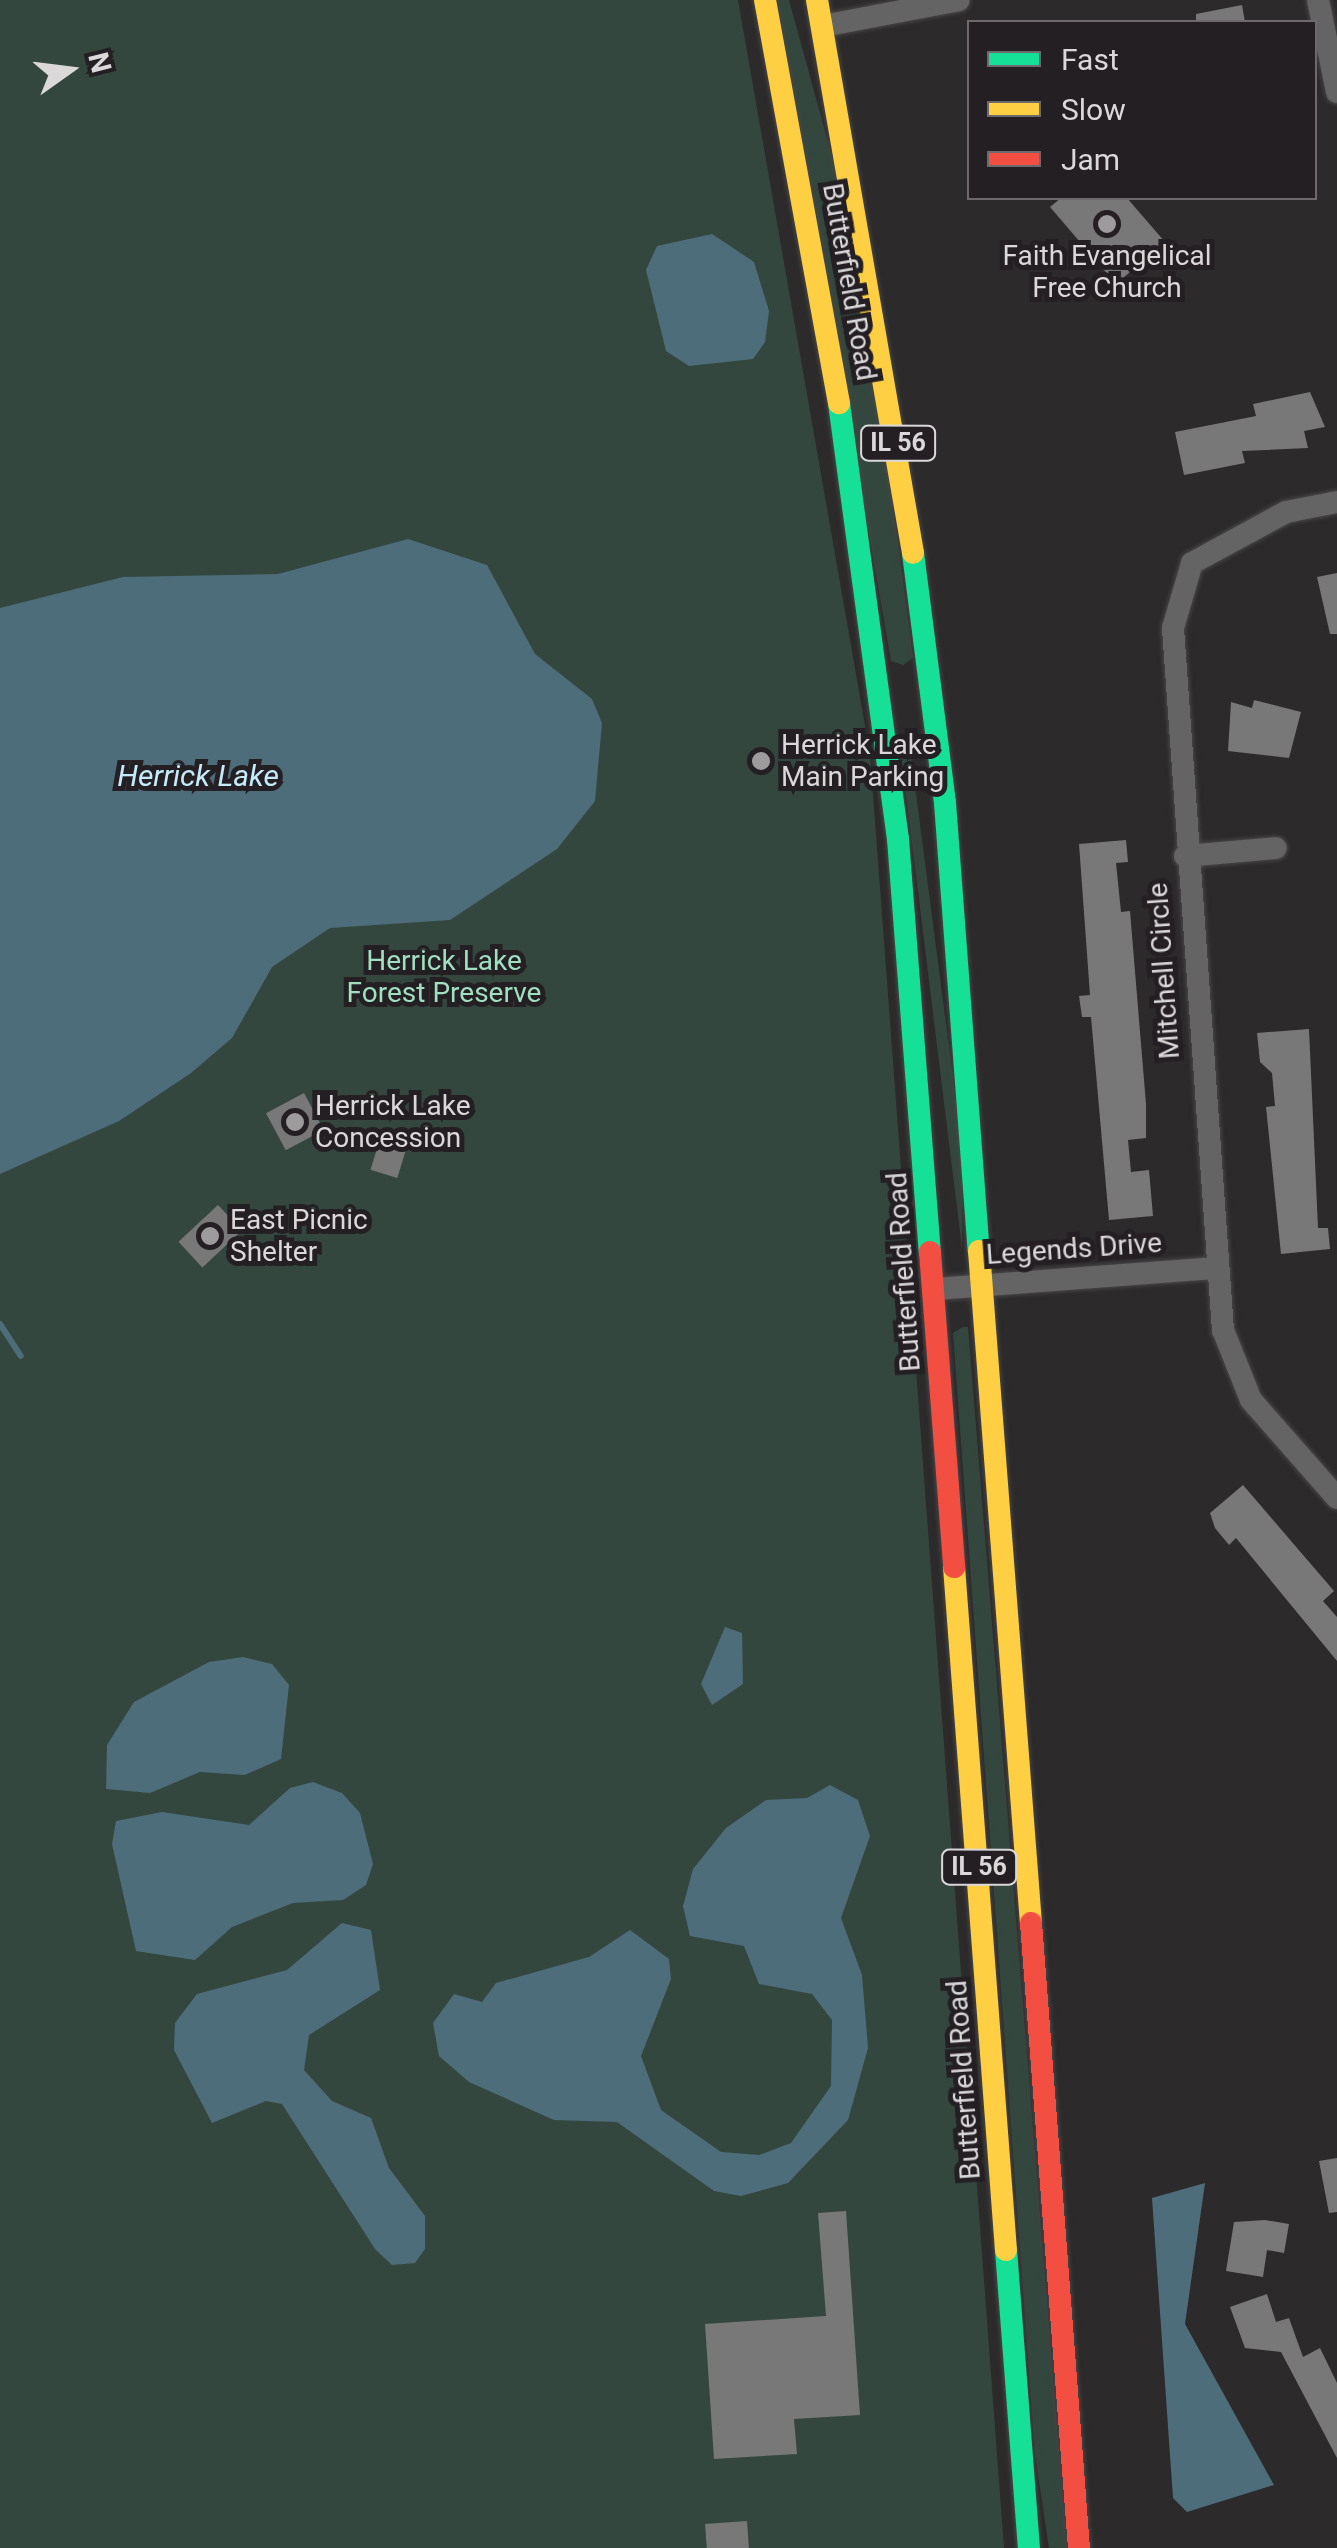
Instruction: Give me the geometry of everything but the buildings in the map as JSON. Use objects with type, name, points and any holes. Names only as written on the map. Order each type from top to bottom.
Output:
[{"type":"main road","name":"Butterfield Road","points":[[766,0],[865,568],[936,1289],[1029,2548]]},
{"type":"main road","name":"Butterfield Road","points":[[817,0],[930,676],[986,1286],[1079,2548]]},
{"type":"street","points":[[822,26],[959,0]]},
{"type":"street","points":[[1318,0],[1337,92]]},
{"type":"street","name":"Mitchell Circle","points":[[1337,502],[1286,512],[1192,563],[1172,628],[1216,1268],[1240,1378],[1337,1498]]},
{"type":"street","points":[[1185,856],[1276,848]]},
{"type":"street","name":"Legends Drive","points":[[936,1289],[1216,1268]]},
{"type":"green space","name":"Herrick Lake Forest Preserve","points":[[0,0],[738,0],[870,754],[1004,2548],[0,2548]]},
{"type":"green space","points":[[777,0],[789,0],[842,193],[887,459],[913,658],[903,665],[891,661]]},
{"type":"green space","points":[[909,740],[963,1154],[962,1248],[900,746]]},
{"type":"green space","points":[[968,1327],[1067,2548],[1049,2548],[1035,2454],[953,1333]]},
{"type":"water","points":[[712,234],[754,262],[769,311],[765,342],[753,359],[689,366],[666,351],[646,270],[657,246]]},
{"type":"water","name":"Herrick Lake","points":[[408,539],[487,565],[535,654],[592,699],[602,723],[595,801],[557,849],[450,920],[330,928],[272,967],[232,1038],[191,1073],[119,1121],[0,1174],[0,608],[123,577],[278,574]]},
{"type":"water","points":[[725,1627],[742,1633],[743,1684],[712,1705],[701,1684]]},
{"type":"water","points":[[243,1657],[272,1664],[289,1685],[281,1759],[245,1775],[200,1772],[150,1793],[106,1789],[107,1745],[134,1702],[209,1662]]},
{"type":"water","points":[[313,1782],[342,1793],[360,1813],[373,1864],[366,1885],[343,1900],[293,1903],[232,1927],[195,1960],[136,1951],[112,1844],[116,1821],[162,1812],[249,1825],[290,1788]]},
{"type":"water","points":[[830,1785],[858,1800],[870,1836],[841,1918],[862,1975],[868,2048],[848,2120],[788,2183],[741,2196],[714,2191],[617,2122],[554,2120],[469,2082],[439,2056],[433,2023],[454,1994],[482,2002],[496,1983],[589,1957],[630,1930],[669,1959],[671,1979],[641,2056],[661,2110],[721,2152],[759,2155],[791,2143],[831,2086],[832,2020],[812,1994],[759,1984],[744,1946],[690,1936],[683,1906],[693,1869],[726,1828],[766,1800],[807,1798]]},
{"type":"water","points":[[342,1923],[371,1930],[380,1990],[309,2035],[304,2070],[332,2101],[371,2118],[389,2168],[425,2216],[425,2249],[415,2263],[392,2265],[375,2249],[282,2104],[266,2101],[212,2123],[174,2050],[175,2023],[197,1994],[287,1970]]},
{"type":"water","points":[[1205,2183],[1185,2324],[1274,2485],[1187,2512],[1173,2498],[1152,2198]]},
{"type":"waterway","points":[[0,1324],[21,1356]]},
{"type":"traffic: fast","points":[[839,403],[898,839],[930,1252]]},
{"type":"traffic: fast","points":[[913,553],[945,803],[979,1251]]},
{"type":"traffic: fast","points":[[1006,2250],[1029,2548]]},
{"type":"traffic: slow","points":[[765,0],[839,403]]},
{"type":"traffic: slow","points":[[817,0],[913,553]]},
{"type":"traffic: slow","points":[[979,1251],[1031,1923]]},
{"type":"traffic: slow","points":[[954,1567],[1006,2250]]},
{"type":"traffic: jam","points":[[930,1252],[954,1567]]},
{"type":"traffic: jam","points":[[1031,1923],[1079,2548]]},
{"type":"place","name":"Faith Evangelical Free Church","points":[[1107,224]]},
{"type":"place","name":"Herrick Lake Main Parking","points":[[761,761]]},
{"type":"place","name":"Herrick Lake Concession","points":[[295,1122]]},
{"type":"place","name":"East Picnic Shelter","points":[[210,1236]]}]
